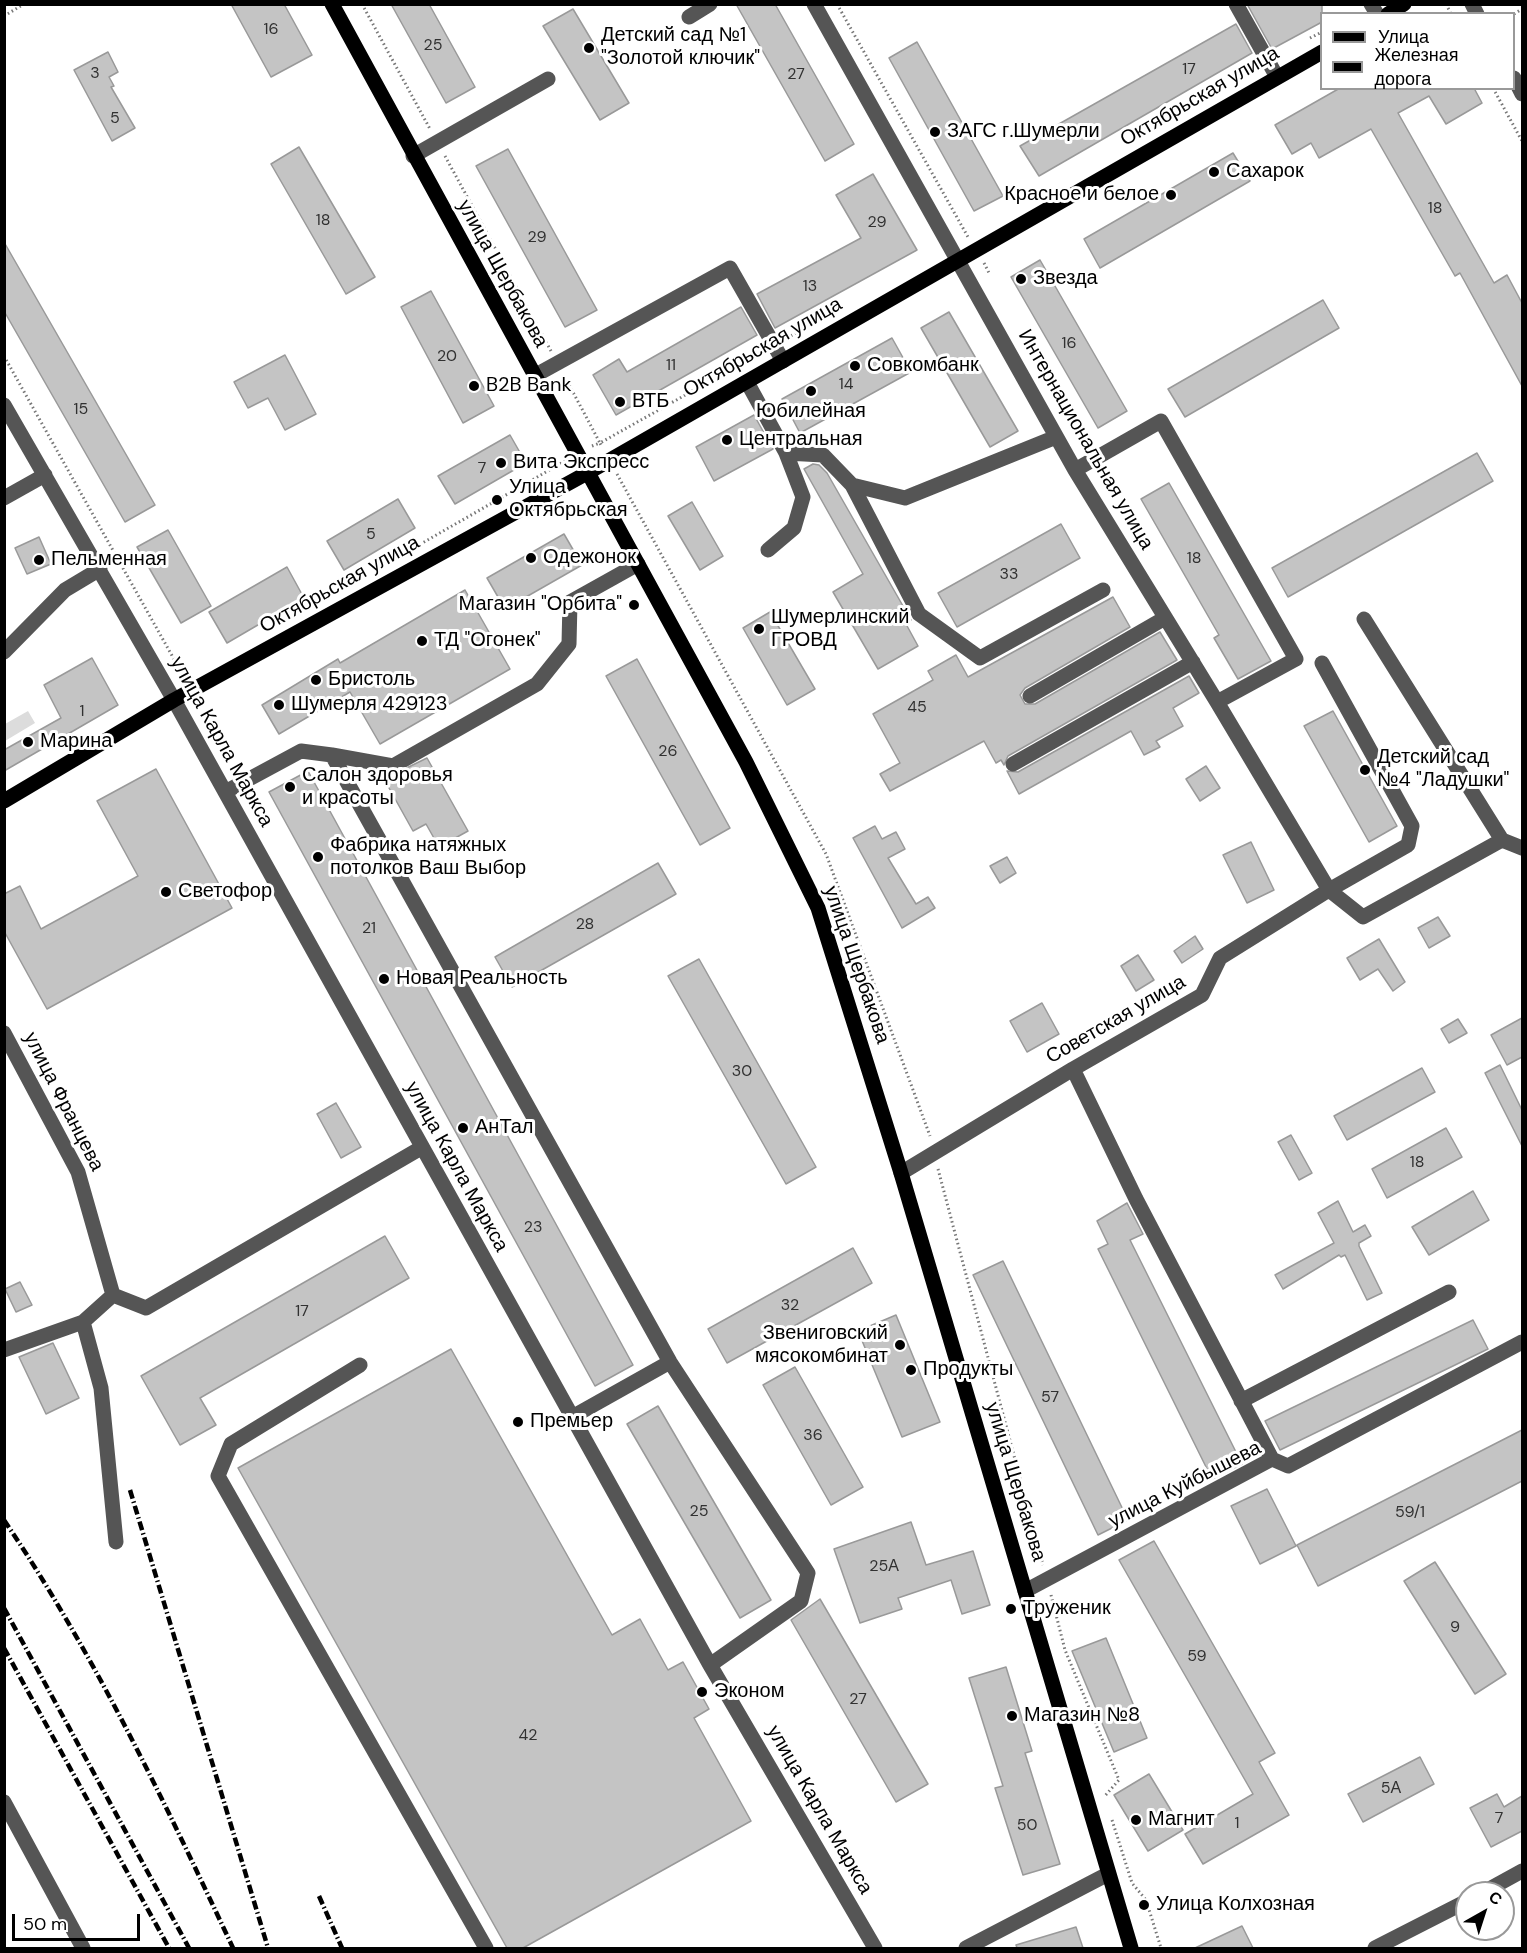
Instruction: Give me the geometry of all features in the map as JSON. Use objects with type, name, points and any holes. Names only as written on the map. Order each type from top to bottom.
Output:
[{"type":"main road","name":"улица Щербакова","points":[[332,4],[746,762],[818,908],[901,1173],[1131,1948]]},
{"type":"main road","points":[[1391,12],[1404,4]]},
{"type":"main road","name":"Октябрьская улица","points":[[4,801],[174,700],[589,472],[1320,53]]},
{"type":"street","points":[[689,17],[710,4]]},
{"type":"street","name":"Интернациональная улица","points":[[814,4],[1075,470],[1329,890]]},
{"type":"street","points":[[1236,4],[1277,78]]},
{"type":"street","points":[[413,156],[548,79]]},
{"type":"street","points":[[1515,80],[1522,94]]},
{"type":"street","points":[[534,376],[730,268],[783,361]]},
{"type":"street","points":[[747,382],[786,453],[803,497],[794,528],[768,550]]},
{"type":"street","name":"улица Карла Маркса","points":[[4,405],[174,700],[710,1665],[875,1948]]},
{"type":"street","points":[[1075,470],[1161,421],[1296,659],[1217,702]]},
{"type":"street","points":[[852,485],[905,498],[1056,437]]},
{"type":"street","points":[[786,453],[823,455],[852,485],[919,614],[980,658],[1103,590]]},
{"type":"street","points":[[4,498],[45,475]]},
{"type":"street","points":[[225,792],[301,751],[393,766],[537,684],[569,644],[570,602],[638,564]]},
{"type":"street","points":[[4,652],[65,590],[100,569]]},
{"type":"street","points":[[1030,696],[1166,618]]},
{"type":"street","points":[[1364,619],[1502,840],[1522,848]]},
{"type":"street","points":[[1013,764],[1193,663]]},
{"type":"street","name":"Советская улица","points":[[901,1173],[1073,1069],[1202,995],[1220,958],[1329,890],[1408,845],[1413,826],[1322,663]]},
{"type":"street","points":[[332,755],[670,1362],[808,1573],[801,1601],[710,1665]]},
{"type":"street","points":[[1329,890],[1363,917],[1502,840]]},
{"type":"street","name":"улица Францева","points":[[4,1033],[78,1172],[113,1295]]},
{"type":"street","points":[[1073,1069],[1136,1199],[1272,1459]]},
{"type":"street","points":[[4,1350],[83,1322],[113,1295],[146,1308],[421,1148]]},
{"type":"street","points":[[1242,1401],[1449,1292]]},
{"type":"street","points":[[83,1322],[101,1388],[116,1542]]},
{"type":"street","name":"улица Куйбышева","points":[[1025,1591],[1272,1459],[1288,1466],[1522,1342]]},
{"type":"street","points":[[572,1417],[670,1362]]},
{"type":"street","points":[[360,1365],[231,1444],[218,1476],[486,1948]]},
{"type":"street","points":[[4,1802],[83,1948]]},
{"type":"street","points":[[1504,1881],[1522,1871]]},
{"type":"street","points":[[966,1948],[1108,1874]]},
{"type":"street","points":[[1375,1948],[1405,1943],[1455,1909]]},
{"type":"path","points":[[4,16],[24,4]]},
{"type":"path","points":[[362,4],[600,442]]},
{"type":"path","points":[[837,4],[990,275]]},
{"type":"path","points":[[1304,42],[1320,33]]},
{"type":"path","points":[[1494,90],[1522,141]]},
{"type":"path","points":[[950,246],[968,236]]},
{"type":"path","points":[[403,555],[578,453],[815,322]]},
{"type":"path","points":[[4,356],[186,680]]},
{"type":"shaded area","points":[[28,711],[35,723],[5,741],[5,724]]},
{"type":"building","points":[[231,4],[284,4],[312,55],[271,77]]},
{"type":"building","points":[[391,4],[429,4],[475,87],[446,103]]},
{"type":"building","points":[[736,4],[775,4],[854,144],[825,161]]},
{"type":"building","points":[[1247,4],[1322,4],[1320,23],[1272,49]]},
{"type":"building","points":[[573,9],[629,103],[600,120],[543,26]]},
{"type":"building","points":[[1236,24],[1252,53],[1039,176],[1020,146]]},
{"type":"building","points":[[917,42],[1003,196],[974,211],[889,58]]},
{"type":"building","points":[[108,52],[118,72],[109,77],[114,86],[111,87],[135,128],[112,141],[74,70]]},
{"type":"building","points":[[1336,90],[1475,90],[1482,103],[1446,124],[1429,96],[1398,113],[1494,283],[1507,275],[1522,303],[1522,386],[1460,273],[1455,276],[1371,129],[1319,158],[1311,143],[1292,154],[1275,125]]},
{"type":"building","points":[[299,147],[375,277],[346,294],[271,164]]},
{"type":"building","points":[[508,149],[597,310],[565,327],[476,166]]},
{"type":"building","points":[[1233,153],[1250,181],[1100,268],[1084,239]]},
{"type":"building","points":[[873,174],[917,250],[775,328],[757,294],[861,238],[836,195]]},
{"type":"building","points":[[4,242],[155,505],[125,522],[4,311]]},
{"type":"building","points":[[1040,260],[1127,411],[1098,428],[1011,277]]},
{"type":"building","points":[[431,291],[494,406],[463,423],[401,307]]},
{"type":"building","points":[[1323,300],[1339,328],[1185,417],[1168,389]]},
{"type":"building","points":[[741,307],[757,335],[616,415],[593,375],[619,359],[627,372]]},
{"type":"building","points":[[949,312],[1018,431],[990,447],[921,328]]},
{"type":"building","points":[[892,338],[911,372],[800,433],[782,399]]},
{"type":"building","points":[[285,355],[316,414],[285,430],[268,398],[248,408],[234,382]]},
{"type":"building","points":[[754,415],[773,449],[714,481],[696,447]]},
{"type":"building","points":[[510,435],[526,463],[455,504],[438,476]]},
{"type":"building","points":[[1477,453],[1493,481],[1288,597],[1272,568]]},
{"type":"building","points":[[813,464],[819,465],[827,473],[911,620],[906,624],[918,646],[878,669],[833,592],[863,574],[804,469]]},
{"type":"building","points":[[1169,483],[1271,661],[1238,679],[1214,638],[1219,635],[1141,499]]},
{"type":"building","points":[[398,499],[415,528],[344,570],[327,541]]},
{"type":"building","points":[[692,502],[723,556],[700,570],[668,516]]},
{"type":"building","points":[[1061,524],[1080,558],[957,627],[938,593]]},
{"type":"building","points":[[168,530],[211,606],[181,623],[137,547]]},
{"type":"building","points":[[564,534],[582,565],[505,609],[487,578]]},
{"type":"building","points":[[39,537],[51,564],[27,574],[15,548]]},
{"type":"building","points":[[287,567],[304,598],[227,643],[209,612]]},
{"type":"building","points":[[465,590],[510,669],[380,744],[350,692],[279,734],[262,705],[338,659],[340,663]]},
{"type":"building","points":[[1113,597],[1130,627],[1025,688],[1020,695],[1025,704],[1035,704],[1160,632],[1177,660],[1008,756],[1004,765],[1001,760],[996,763],[984,741],[890,791],[880,774],[900,763],[873,714],[933,680],[928,671],[956,655],[968,677]]},
{"type":"building","points":[[770,612],[815,689],[787,705],[743,628]]},
{"type":"building","points":[[92,658],[118,705],[4,771],[4,750],[61,718],[44,685]]},
{"type":"building","points":[[637,659],[730,828],[700,845],[606,676]]},
{"type":"building","points":[[1189,676],[1199,693],[1173,708],[1183,726],[1156,741],[1160,747],[1144,755],[1131,731],[1019,794],[1007,771],[1018,772]]},
{"type":"building","points":[[1333,711],[1397,826],[1369,842],[1304,726]]},
{"type":"building","points":[[427,758],[468,831],[439,847],[426,824],[413,831],[384,779]]},
{"type":"building","points":[[1206,766],[1220,788],[1200,801],[1186,779]]},
{"type":"building","name":"Светофор","points":[[156,769],[232,908],[47,1009],[4,931],[4,894],[20,886],[41,929],[138,876],[97,801]]},
{"type":"building","points":[[308,771],[633,1365],[595,1386],[269,792]]},
{"type":"building","points":[[875,826],[882,839],[896,832],[905,849],[888,858],[916,904],[928,897],[935,908],[902,928],[853,838]]},
{"type":"building","points":[[1251,842],[1274,890],[1247,903],[1223,855]]},
{"type":"building","points":[[1007,857],[1016,873],[1000,883],[990,866]]},
{"type":"building","points":[[658,863],[676,894],[512,987],[495,957]]},
{"type":"building","points":[[1438,917],[1450,936],[1429,948],[1418,928]]},
{"type":"building","points":[[1195,936],[1203,949],[1182,963],[1174,951]]},
{"type":"building","points":[[1379,939],[1405,982],[1393,991],[1378,969],[1360,980],[1347,958]]},
{"type":"building","points":[[1138,955],[1154,980],[1136,991],[1121,966]]},
{"type":"building","points":[[699,959],[816,1167],[786,1184],[668,976]]},
{"type":"building","points":[[1042,1003],[1059,1034],[1027,1052],[1010,1021]]},
{"type":"building","points":[[1522,1018],[1522,1057],[1507,1065],[1491,1035]]},
{"type":"building","points":[[1458,1019],[1467,1033],[1449,1043],[1441,1029]]},
{"type":"building","points":[[1500,1065],[1522,1110],[1522,1146],[1485,1073]]},
{"type":"building","points":[[1422,1068],[1435,1092],[1347,1140],[1334,1116]]},
{"type":"building","points":[[336,1103],[361,1147],[341,1158],[317,1114]]},
{"type":"building","points":[[1446,1128],[1462,1157],[1387,1198],[1372,1169]]},
{"type":"building","points":[[1291,1135],[1312,1173],[1299,1180],[1278,1142]]},
{"type":"building","points":[[1473,1191],[1489,1220],[1429,1255],[1412,1227]]},
{"type":"building","points":[[1338,1201],[1353,1232],[1365,1225],[1371,1236],[1359,1243],[1359,1246],[1382,1293],[1367,1300],[1345,1255],[1341,1257],[1339,1255],[1283,1289],[1275,1275],[1334,1243],[1318,1213]]},
{"type":"building","points":[[1127,1203],[1143,1234],[1130,1240],[1242,1464],[1212,1479],[1098,1249],[1108,1244],[1097,1221]]},
{"type":"building","points":[[385,1236],[409,1278],[200,1398],[216,1425],[180,1445],[141,1376]]},
{"type":"building","points":[[853,1248],[872,1283],[727,1363],[708,1329]]},
{"type":"building","points":[[1003,1261],[1128,1520],[1098,1535],[973,1275]]},
{"type":"building","points":[[20,1282],[32,1305],[16,1312],[5,1289]]},
{"type":"building","points":[[896,1315],[940,1422],[902,1437],[858,1331]]},
{"type":"building","points":[[1473,1320],[1488,1349],[1280,1450],[1265,1421]]},
{"type":"building","points":[[53,1343],[79,1398],[46,1414],[19,1357]]},
{"type":"building","points":[[451,1349],[612,1635],[640,1619],[668,1670],[683,1662],[709,1709],[694,1718],[751,1821],[523,1948],[507,1948],[238,1468]]},
{"type":"building","points":[[795,1367],[863,1487],[831,1505],[763,1385]]},
{"type":"building","points":[[658,1406],[771,1600],[740,1618],[627,1424]]},
{"type":"building","points":[[1522,1430],[1522,1481],[1318,1586],[1297,1545]]},
{"type":"building","points":[[1267,1489],[1296,1546],[1260,1564],[1231,1506]]},
{"type":"building","points":[[911,1522],[926,1565],[973,1551],[990,1605],[962,1614],[951,1580],[898,1598],[902,1609],[860,1623],[834,1549]]},
{"type":"building","points":[[1154,1541],[1275,1753],[1259,1762],[1289,1815],[1203,1864],[1185,1834],[1253,1794],[1119,1560]]},
{"type":"building","points":[[1435,1562],[1506,1674],[1475,1694],[1404,1581]]},
{"type":"building","points":[[820,1599],[928,1784],[896,1802],[791,1620]]},
{"type":"building","points":[[1106,1638],[1147,1738],[1114,1752],[1072,1651]]},
{"type":"building","points":[[1006,1667],[1032,1751],[1025,1753],[1060,1864],[1023,1875],[995,1788],[1003,1786],[969,1678]]},
{"type":"building","points":[[1420,1757],[1434,1784],[1363,1822],[1348,1794]]},
{"type":"building","points":[[1149,1774],[1183,1830],[1148,1851],[1114,1795]]},
{"type":"building","points":[[1497,1794],[1504,1807],[1522,1796],[1522,1831],[1491,1847],[1470,1808]]},
{"type":"building","points":[[1242,1926],[1253,1948],[1195,1948]]},
{"type":"building","points":[[1076,1927],[1083,1948],[1017,1948],[1016,1945]]},
{"type":"railway","points":[[130,1490],[268,1948]]},
{"type":"railway","points":[[4,1520],[68,1623],[127,1730],[233,1948]]},
{"type":"railway","points":[[4,1608],[189,1948]]},
{"type":"railway","points":[[4,1648],[169,1948]]},
{"type":"railway","points":[[319,1896],[342,1948]]},
{"type":"place","name":"Детский сад №1 \"Золотой ключик\"","points":[[589,48]]},
{"type":"place","name":"ЗАГС г.Шумерли","points":[[935,132]]},
{"type":"place","name":"Сахарок","points":[[1214,172]]},
{"type":"place","name":"Красное и белое","points":[[1171,195]]},
{"type":"place","name":"Звезда","points":[[1021,279]]},
{"type":"place","name":"Совкомбанк","points":[[855,366]]},
{"type":"place","name":"B2B Bank","points":[[474,386]]},
{"type":"place","name":"Юбилейная","points":[[811,391]]},
{"type":"place","name":"ВТБ","points":[[620,402]]},
{"type":"place","name":"Центральная","points":[[727,440]]},
{"type":"place","name":"Вита Экспресс","points":[[501,463]]},
{"type":"place","name":"Улица Октябрьская","points":[[497,500]]},
{"type":"place","name":"Одежонок","points":[[531,558]]},
{"type":"place","name":"Пельменная","points":[[39,560]]},
{"type":"place","name":"Магазин \"Орбита\"","points":[[634,605]]},
{"type":"place","name":"Шумерлинский ГРОВД","points":[[759,629]]},
{"type":"place","name":"ТД \"Огонек\"","points":[[422,641]]},
{"type":"place","name":"Бристоль","points":[[316,680]]},
{"type":"place","name":"Шумерля 429123","points":[[279,705]]},
{"type":"place","name":"Марина","points":[[28,742]]},
{"type":"place","name":"Детский сад №4 \"Ладушки\"","points":[[1365,770]]},
{"type":"place","name":"Салон здоровья и красоты","points":[[290,787]]},
{"type":"place","name":"Фабрика натяжных потолков Ваш Выбор","points":[[318,857]]},
{"type":"place","name":"Светофор","points":[[166,892]]},
{"type":"place","name":"Новая Реальность","points":[[384,979]]},
{"type":"place","name":"АнТал","points":[[463,1128]]},
{"type":"place","name":"Звениговский мясокомбинат","points":[[900,1345]]},
{"type":"place","name":"Продукты","points":[[911,1370]]},
{"type":"place","name":"Премьер","points":[[518,1422]]},
{"type":"place","name":"Труженик","points":[[1011,1609]]},
{"type":"place","name":"Эконом","points":[[702,1692]]},
{"type":"place","name":"Магазин №8","points":[[1012,1716]]},
{"type":"place","name":"Магнит","points":[[1136,1820]]},
{"type":"place","name":"Улица Колхозная","points":[[1144,1905]]}]
